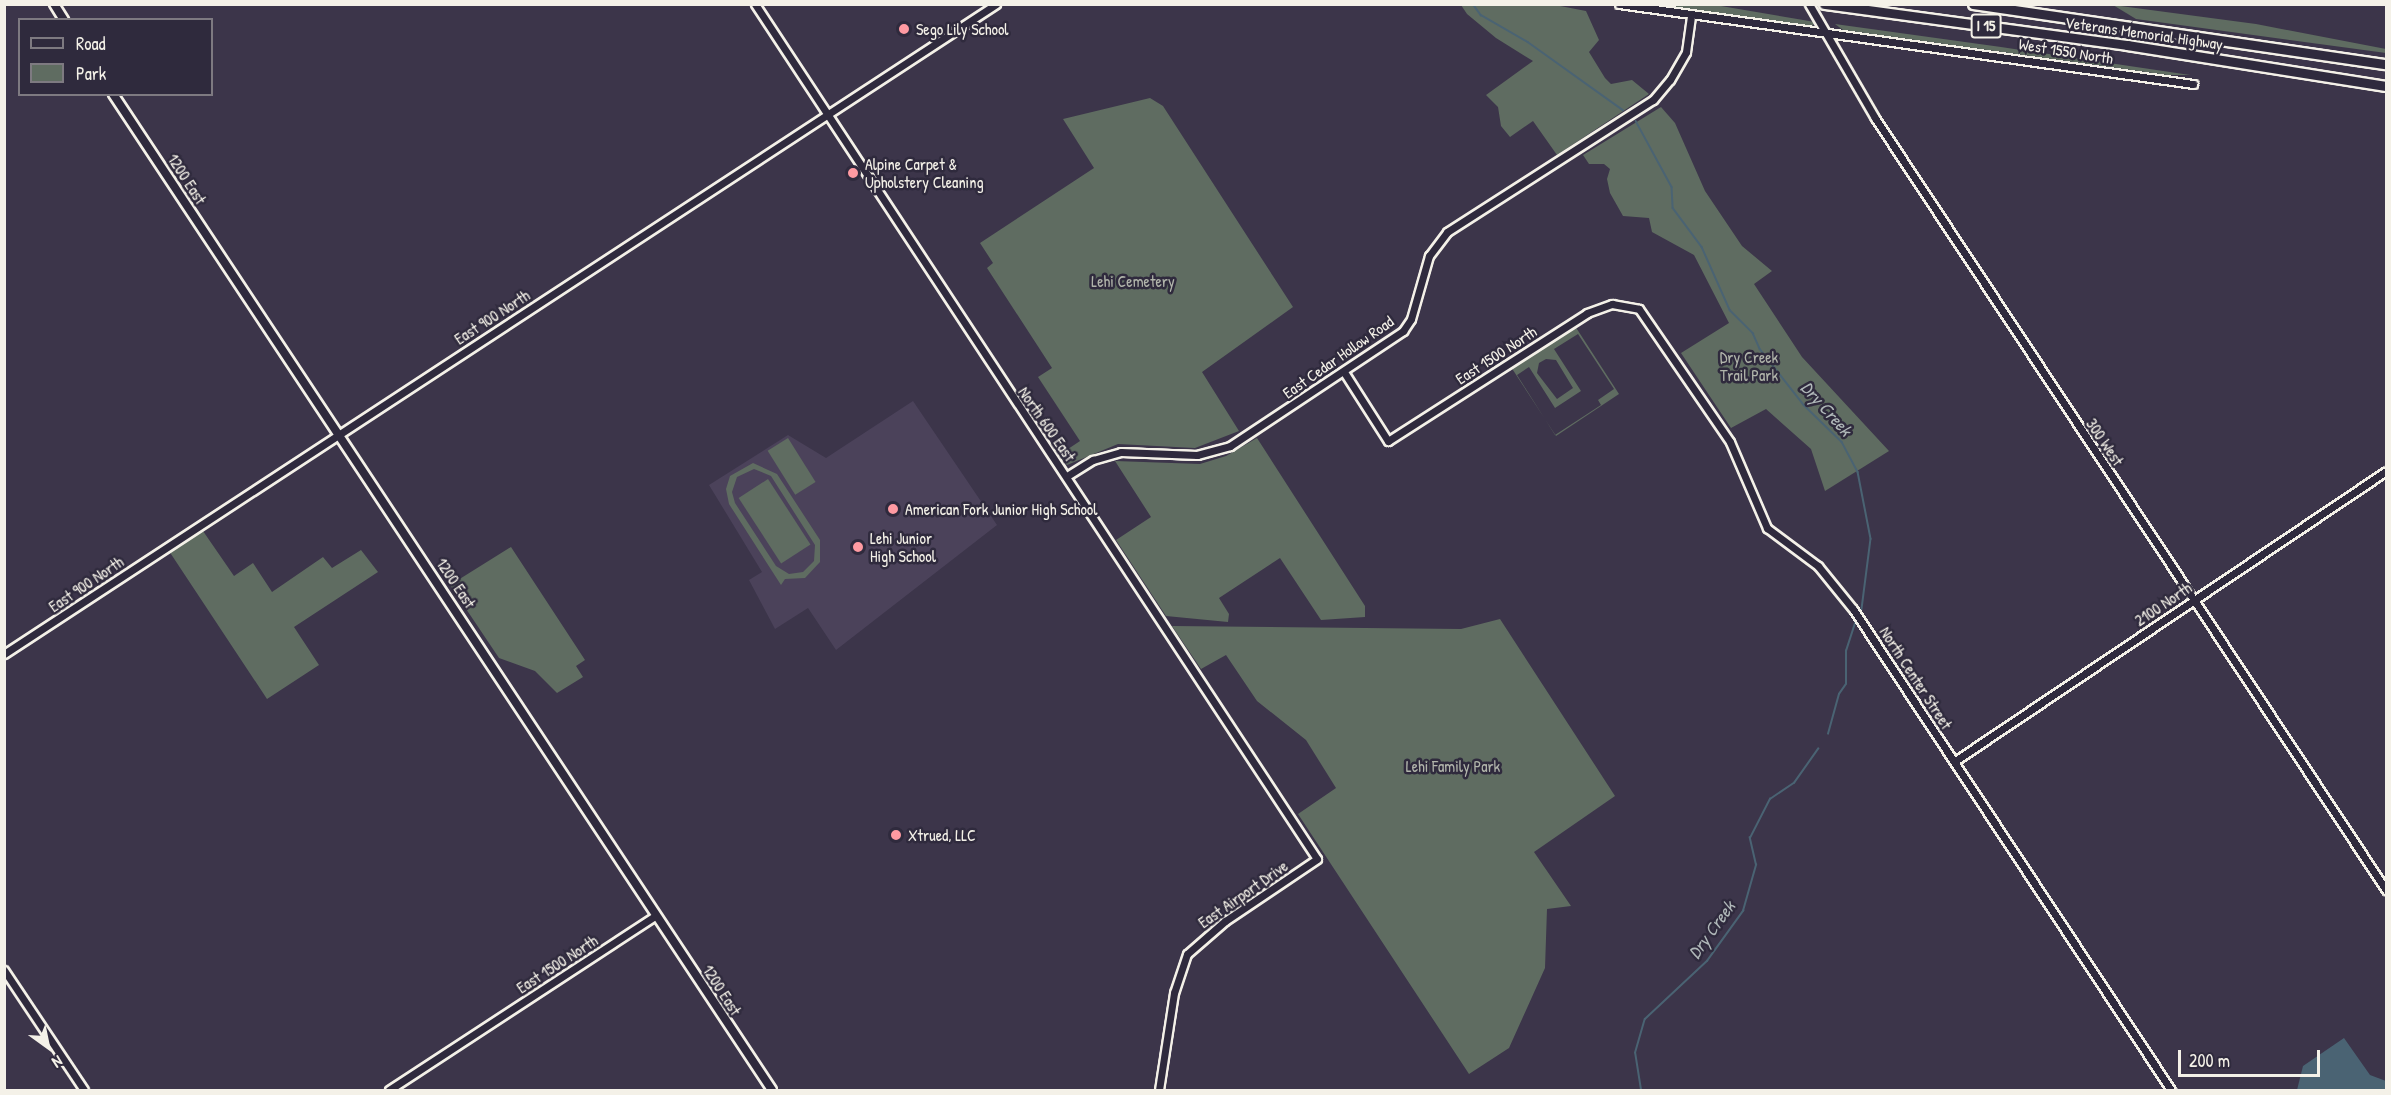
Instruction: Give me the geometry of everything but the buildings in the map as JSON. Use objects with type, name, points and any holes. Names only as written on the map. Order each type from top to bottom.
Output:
[{"type":"highway","name":"Veterans Memorial Highway","points":[[1824,4],[2127,45],[2386,86]]},
{"type":"highway","name":"Veterans Memorial Highway","points":[[1973,4],[2201,39],[2386,63]]},
{"type":"main road","points":[[54,4],[63,18]]},
{"type":"main road","name":"1200 East","points":[[114,96],[340,432],[655,916],[772,1090]]},
{"type":"street","name":"North 600 East","points":[[755,4],[829,114],[928,272],[1067,476],[1317,859]]},
{"type":"street","name":"East 900 North","points":[[4,654],[996,4]]},
{"type":"street","name":"West 1550 North","points":[[1619,4],[1827,31],[2193,84]]},
{"type":"street","name":"300 West","points":[[1809,4],[1827,31],[1875,118],[2386,890]]},
{"type":"street","name":"East Cedar Hollow Road","points":[[1067,476],[1093,460],[1121,452],[1197,455],[1230,446],[1403,331],[1411,319],[1429,256],[1447,232],[1658,95],[1686,52],[1691,15]]},
{"type":"street","name":"East 1500 North","points":[[1344,372],[1388,441],[1587,313],[1604,305],[1623,304]]},
{"type":"street","name":"North Center Street","points":[[1623,304],[1639,309],[1654,328],[1730,442],[1767,528],[1831,580],[1955,761],[2171,1090]]},
{"type":"street","name":"2100 North","points":[[1955,761],[2386,471]]},
{"type":"street","name":"East Airport Drive","points":[[1159,1090],[1174,993],[1187,954],[1225,921],[1317,859]]},
{"type":"street","name":"East 1500 North","points":[[389,1090],[655,916]]},
{"type":"street","points":[[4,970],[84,1090]]},
{"type":"shaded area","name":"Lehi Junior High School","points":[[913,401],[997,525],[836,650],[808,608],[775,629],[749,580],[762,572],[709,485],[788,435],[826,458]]},
{"type":"green space","points":[[1461,5],[1555,5],[1586,11],[1599,40],[1589,52],[1605,78],[1611,84],[1632,80],[1649,94],[1557,155],[1533,121],[1510,137],[1501,126],[1498,107],[1486,95],[1533,61],[1496,38],[1467,14]]},
{"type":"green space","points":[[1648,5],[1715,5],[1815,22],[1812,27]]},
{"type":"green space","points":[[2113,5],[2256,24],[2386,49],[2386,53],[2136,19]]},
{"type":"green space","points":[[1835,24],[2190,75],[2167,75],[1843,30]]},
{"type":"green space","name":"Lehi Cemetery","points":[[1150,98],[1163,106],[1293,307],[1202,372],[1239,431],[1195,448],[1118,444],[1067,465],[1059,455],[1080,441],[1038,377],[1052,368],[987,268],[993,263],[980,243],[1094,168],[1063,119]]},
{"type":"green space","name":"Dry Creek Trail Park","points":[[1661,107],[1675,123],[1705,191],[1742,246],[1772,271],[1754,284],[1802,357],[1889,451],[1825,491],[1811,449],[1766,409],[1731,428],[1681,353],[1729,323],[1694,255],[1652,232],[1649,218],[1623,216],[1610,193],[1607,179],[1610,169],[1604,164],[1589,164],[1583,155]]},
{"type":"green space","points":[[1575,326],[1619,394],[1556,436],[1601,405],[1598,400],[1614,389],[1578,334],[1554,349],[1581,391],[1555,408],[1529,367],[1517,375],[1543,417],[1511,367]],"holes":[[[1546,359],[1556,360],[1573,388],[1557,399],[1537,373],[1539,363]]]},
{"type":"green space","points":[[788,438],[816,482],[795,495],[768,451]]},
{"type":"green space","points":[[1257,438],[1365,606],[1365,617],[1321,620],[1280,558],[1219,598],[1229,614],[1228,622],[1166,616],[1116,540],[1151,517],[1115,461],[1200,464],[1226,456]]},
{"type":"green space","points":[[753,463],[777,474],[820,540],[820,562],[805,578],[785,579],[781,585],[729,504],[726,489],[730,476]],"holes":[[[754,469],[771,476],[815,545],[814,561],[803,572],[789,574],[776,566],[735,503],[732,492],[737,477]]]},
{"type":"green space","points":[[768,479],[810,544],[781,563],[739,498]]},
{"type":"green space","points":[[203,531],[234,576],[253,563],[272,592],[323,557],[332,568],[361,550],[378,572],[294,627],[319,665],[267,699],[169,551]]},
{"type":"green space","points":[[511,547],[585,660],[576,666],[583,677],[557,693],[535,671],[499,658],[450,585]]},
{"type":"green space","name":"Lehi Family Park","points":[[1500,619],[1615,796],[1534,852],[1571,906],[1547,909],[1545,968],[1509,1048],[1469,1074],[1298,814],[1336,788],[1306,740],[1257,701],[1226,655],[1201,669],[1172,626],[1461,629]]},
{"type":"water","points":[[2344,1038],[2370,1075],[2386,1081],[2386,1090],[2297,1090],[2303,1066]]},
{"type":"waterway","name":"Dry Creek","points":[[1473,4],[1481,15],[1528,42],[1623,110]]},
{"type":"waterway","name":"Dry Creek","points":[[1636,121],[1672,187],[1673,208],[1702,247],[1730,310],[1753,333],[1760,349],[1804,405],[1842,442],[1858,472],[1871,539],[1862,609]]},
{"type":"waterway","name":"Dry Creek","points":[[1828,734],[1839,694],[1846,684],[1846,651],[1856,620]]},
{"type":"waterway","name":"Dry Creek","points":[[1641,1090],[1635,1053],[1645,1019],[1707,961],[1743,911],[1756,865],[1750,838],[1770,799],[1794,783],[1818,749]]},
{"type":"place","name":"Sego Lily School","points":[[904,29]]},
{"type":"place","name":"Alpine Carpet & Upholstery Cleaning","points":[[853,173]]},
{"type":"place","name":"American Fork Junior High School","points":[[893,509]]},
{"type":"place","name":"Lehi Junior High School","points":[[858,547]]},
{"type":"place","name":"Xtrued, LLC","points":[[896,835]]}]
